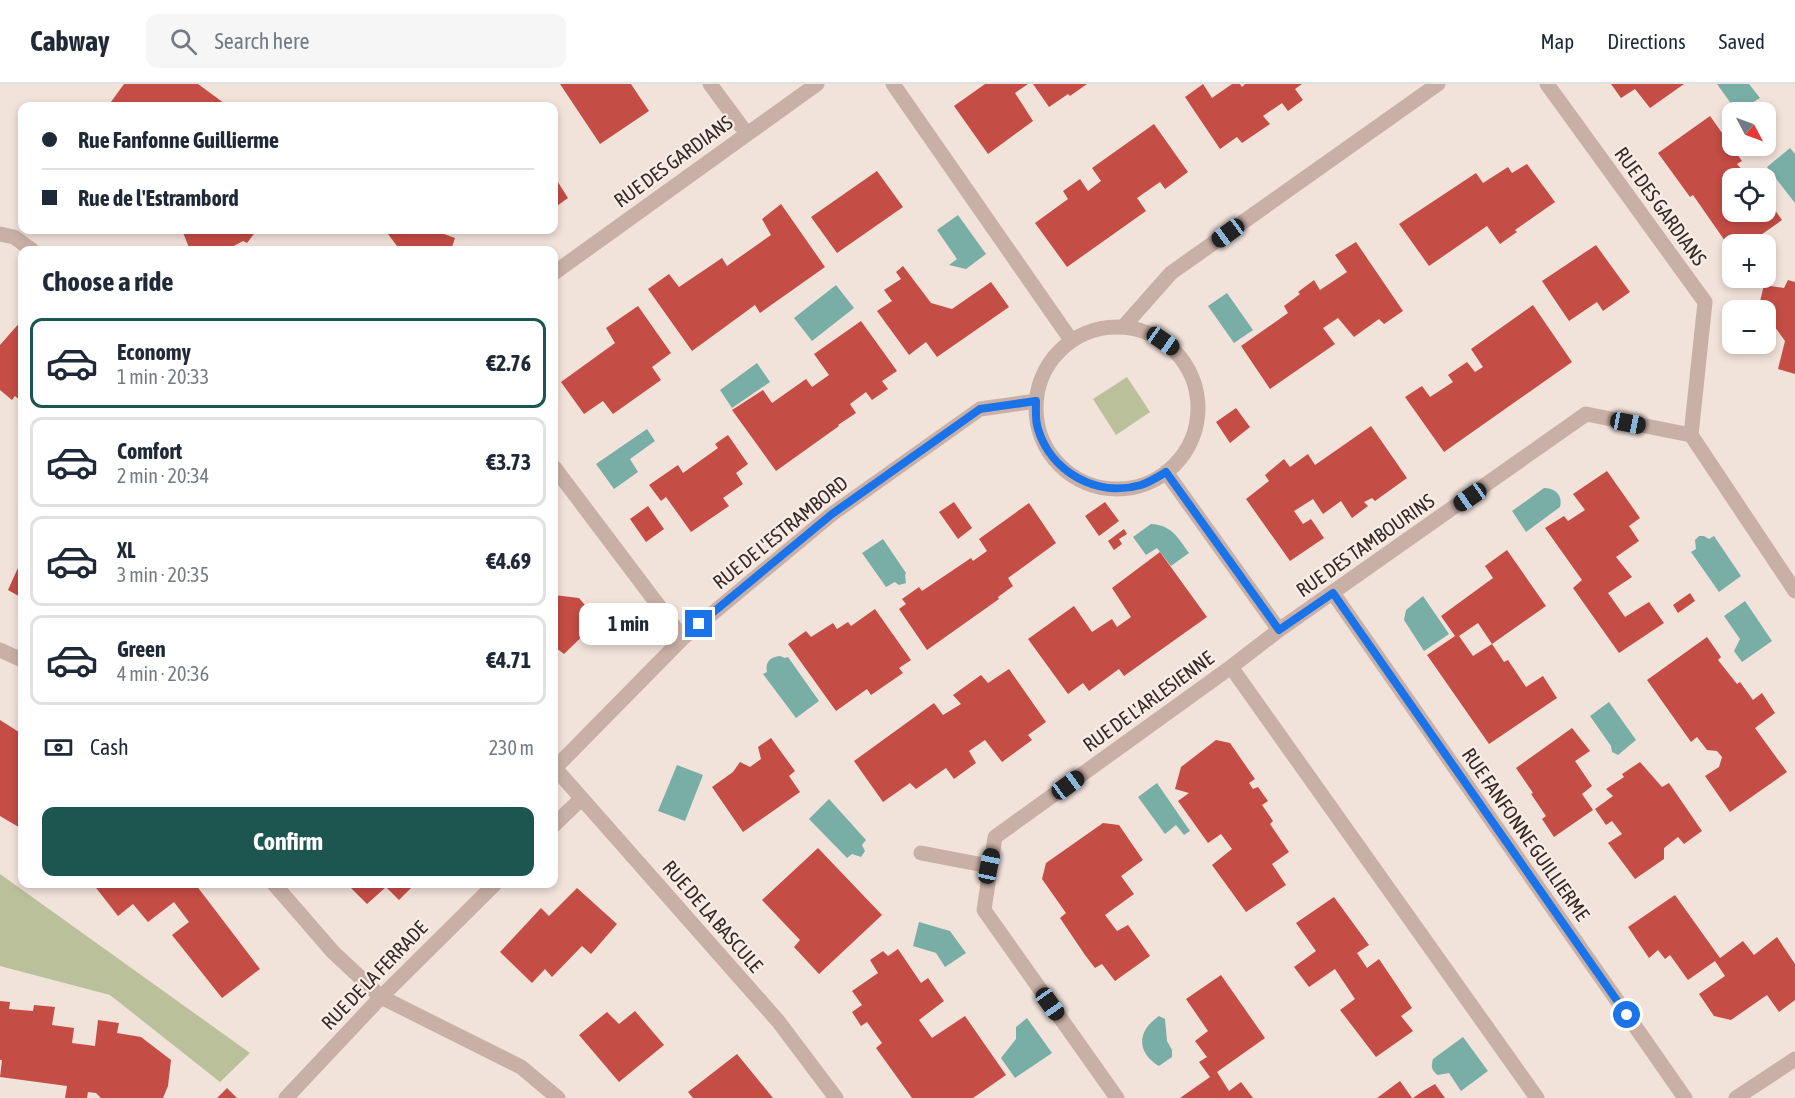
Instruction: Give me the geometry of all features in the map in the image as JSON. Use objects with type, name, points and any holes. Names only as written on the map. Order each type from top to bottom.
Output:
[{"type":"street","points":[[710,84],[747,134]]},
{"type":"street","name":"RUE DES GARDIANS","points":[[558,270],[817,84]]},
{"type":"street","points":[[893,84],[1071,340]]},
{"type":"street","points":[[1125,326],[1171,273],[1438,84]]},
{"type":"street","name":"RUE DES GARDIANS","points":[[1547,84],[1705,302],[1691,435]]},
{"type":"street","points":[[0,234],[14,237],[26,246]]},
{"type":"street","points":[[1125,326],[1152,333],[1174,349],[1190,372],[1198,399],[1196,427],[1185,452],[1166,472],[1142,485],[1116,489],[1089,485],[1066,471],[1048,452],[1037,427],[1036,401],[1041,377],[1053,357],[1071,340],[1096,329],[1125,326]]},
{"type":"street","name":"RUE DE L'ESTRAMBORD","points":[[558,763],[683,638],[832,514],[980,409],[1036,401]]},
{"type":"street","name":"RUE DES TAMBOURINS","points":[[1279,630],[1586,414],[1691,435]]},
{"type":"street","points":[[1691,435],[1795,591]]},
{"type":"street","points":[[558,472],[683,638]]},
{"type":"street","points":[[1166,472],[1279,630]]},
{"type":"street","name":"RUE FANFONNE GUILLIERME","points":[[1333,593],[1685,1098]]},
{"type":"street","name":"RUE DE L'ARLESIENNE","points":[[1117,1098],[984,910],[995,837],[1279,630]]},
{"type":"street","points":[[0,650],[18,658]]},
{"type":"street","points":[[1231,667],[1537,1098]]},
{"type":"street","name":"RUE DE LA BASCULE","points":[[558,772],[778,1021],[837,1098]]},
{"type":"street","points":[[558,821],[581,799]]},
{"type":"street","points":[[921,853],[989,866]]},
{"type":"street","points":[[277,888],[333,952],[381,997],[521,1066],[558,1098]]},
{"type":"street","name":"RUE DE LA FERRADE","points":[[286,1098],[381,997],[491,888]]},
{"type":"street","points":[[1736,1098],[1795,1059]]},
{"type":"green space","points":[[1127,377],[1150,412],[1116,435],[1093,399]]},
{"type":"green space","points":[[0,874],[250,1053],[220,1082],[110,995],[0,966]]},
{"type":"water","points":[[1717,84],[1749,84],[1760,98],[1753,102],[1730,102]]},
{"type":"water","points":[[1790,148],[1795,154],[1795,203],[1776,179],[1776,168],[1767,167]]},
{"type":"water","points":[[958,215],[986,254],[966,269],[949,265],[957,259],[937,230]]},
{"type":"water","points":[[836,285],[854,308],[812,341],[794,318]]},
{"type":"water","points":[[1227,293],[1253,330],[1234,343],[1208,306]]},
{"type":"water","points":[[757,363],[770,382],[732,408],[720,390]]},
{"type":"water","points":[[647,429],[655,441],[630,459],[638,472],[614,489],[596,464]]},
{"type":"water","points":[[1544,488],[1558,493],[1560,507],[1526,532],[1512,511]]},
{"type":"water","points":[[1151,524],[1169,530],[1178,537],[1189,553],[1171,566],[1157,548],[1146,555],[1133,537]]},
{"type":"water","points":[[1699,536],[1709,539],[1714,536],[1741,576],[1719,592],[1691,552],[1696,549],[1695,540]]},
{"type":"water","points":[[883,539],[906,573],[906,583],[899,585],[895,582],[886,587],[862,553]]},
{"type":"water","points":[[1423,596],[1449,634],[1424,651],[1404,620],[1406,610]]},
{"type":"water","points":[[1745,601],[1772,641],[1742,662],[1734,651],[1740,639],[1724,616]]},
{"type":"water","points":[[780,656],[788,657],[819,701],[796,718],[763,674],[767,672],[769,661]]},
{"type":"water","points":[[1609,702],[1636,740],[1618,755],[1612,752],[1611,746],[1590,716]]},
{"type":"water","points":[[677,765],[703,775],[685,821],[658,811]]},
{"type":"water","points":[[1157,783],[1190,831],[1184,835],[1176,825],[1165,834],[1138,797]]},
{"type":"water","points":[[829,799],[866,840],[862,845],[865,851],[861,857],[852,854],[847,858],[809,819]]},
{"type":"water","points":[[919,922],[950,931],[966,953],[945,967],[936,953],[913,946]]},
{"type":"water","points":[[1159,1016],[1165,1019],[1167,1041],[1172,1050],[1172,1057],[1159,1066],[1146,1054],[1142,1041],[1146,1028]]},
{"type":"water","points":[[1027,1018],[1052,1053],[1015,1078],[1001,1058],[1016,1039],[1016,1027]]},
{"type":"water","points":[[1463,1037],[1488,1071],[1461,1091],[1449,1073],[1438,1075],[1432,1066],[1433,1059]]},
{"type":"building","points":[[124,84],[198,84],[223,102],[111,102]]},
{"type":"building","points":[[560,84],[631,84],[649,111],[600,144]]},
{"type":"building","points":[[985,84],[1028,84],[1015,93],[1033,121],[988,154],[954,106]]},
{"type":"building","points":[[1033,84],[1087,84],[1049,107]]},
{"type":"building","points":[[1203,84],[1212,98],[1232,84],[1240,84],[1242,87],[1245,84],[1302,84],[1295,89],[1303,100],[1288,111],[1282,103],[1263,116],[1270,124],[1242,143],[1237,137],[1220,149],[1185,97]]},
{"type":"building","points":[[1611,84],[1684,84],[1650,108],[1635,89],[1621,98]]},
{"type":"building","points":[[1710,116],[1722,133],[1722,156],[1738,156],[1742,161],[1737,164],[1740,168],[1722,168],[1722,222],[1776,222],[1776,211],[1782,220],[1762,234],[1722,234],[1722,237],[1693,195],[1690,197],[1658,153]]},
{"type":"building","points":[[1154,124],[1188,172],[1165,189],[1160,182],[1137,198],[1146,211],[1067,267],[1035,223],[1068,199],[1063,191],[1080,179],[1088,191],[1101,181],[1092,168]]},
{"type":"building","points":[[1527,164],[1555,202],[1515,230],[1517,232],[1500,244],[1487,226],[1429,266],[1399,224],[1476,173],[1483,183],[1508,167],[1512,173]]},
{"type":"building","points":[[877,171],[903,207],[837,253],[811,217]]},
{"type":"building","points":[[558,182],[568,198],[558,205]]},
{"type":"building","points":[[781,204],[825,267],[760,313],[755,305],[692,351],[648,289],[669,274],[679,287],[722,258],[727,266],[771,235],[762,219]]},
{"type":"building","points":[[184,234],[254,234],[247,243],[243,241],[234,246],[188,246]]},
{"type":"building","points":[[388,234],[444,234],[455,238],[452,246],[397,246]]},
{"type":"building","points":[[1356,242],[1403,311],[1384,324],[1379,319],[1354,337],[1338,318],[1323,328],[1335,344],[1270,389],[1241,346],[1288,313],[1284,306],[1314,280],[1320,290],[1347,272],[1335,255]]},
{"type":"building","points":[[1596,245],[1630,292],[1603,311],[1597,302],[1569,321],[1542,281]]},
{"type":"building","points":[[903,266],[931,303],[952,309],[991,282],[1009,307],[937,357],[926,342],[909,355],[877,311],[892,301],[884,290],[901,279],[896,272]]},
{"type":"building","points":[[1788,280],[1795,282],[1795,374],[1778,369],[1785,341],[1776,329],[1776,300],[1760,300],[1763,288],[1784,288]]},
{"type":"building","points":[[1533,305],[1572,362],[1444,452],[1405,397],[1422,386],[1430,397],[1453,382],[1448,375],[1467,362],[1475,372],[1483,367],[1471,349]]},
{"type":"building","points":[[638,306],[671,353],[652,367],[661,380],[613,414],[603,401],[584,414],[561,382],[615,343],[606,328]]},
{"type":"building","points":[[861,321],[897,371],[882,381],[888,389],[872,400],[866,392],[850,404],[856,413],[776,471],[732,410],[763,390],[772,403],[806,379],[812,387],[829,375],[814,354]]},
{"type":"building","points":[[18,325],[18,399],[15,396],[12,400],[0,390],[0,345]]},
{"type":"building","points":[[1236,408],[1250,427],[1230,443],[1216,422]]},
{"type":"building","points":[[1371,426],[1407,478],[1375,501],[1372,498],[1364,502],[1368,506],[1352,518],[1341,501],[1323,514],[1313,499],[1294,511],[1303,524],[1311,519],[1324,538],[1290,561],[1246,499],[1269,481],[1265,475],[1284,459],[1290,467],[1308,454],[1315,465]]},
{"type":"building","points":[[728,435],[748,464],[736,473],[743,484],[723,498],[729,506],[691,532],[666,497],[661,501],[649,485],[678,465],[683,473],[718,448],[715,444]]},
{"type":"building","points":[[1607,471],[1640,518],[1629,526],[1639,541],[1616,557],[1632,577],[1608,593],[1625,617],[1649,602],[1664,623],[1619,653],[1573,588],[1582,580],[1545,528],[1564,516],[1568,521],[1585,510],[1573,494]]},
{"type":"building","points":[[954,502],[972,528],[958,539],[939,512]]},
{"type":"building","points":[[1105,502],[1119,521],[1099,536],[1085,516]]},
{"type":"building","points":[[1029,503],[1056,543],[1008,578],[1013,586],[998,597],[999,599],[927,650],[899,609],[906,604],[902,599],[919,587],[922,591],[971,558],[973,561],[987,551],[979,539]]},
{"type":"building","points":[[648,506],[664,529],[646,542],[630,519]]},
{"type":"building","points":[[1124,529],[1127,534],[1119,539],[1122,544],[1114,550],[1108,541]]},
{"type":"building","points":[[1507,550],[1546,606],[1492,644],[1504,662],[1508,660],[1526,687],[1543,676],[1557,698],[1489,744],[1427,655],[1455,636],[1441,616],[1493,578],[1485,566]],"holes":[[[1478,623],[1492,644],[1473,656],[1459,636]]]},
{"type":"building","points":[[1160,552],[1207,617],[1124,676],[1119,669],[1089,691],[1083,683],[1068,694],[1028,639],[1074,606],[1092,632],[1112,619],[1117,627],[1131,617],[1112,588]]},
{"type":"building","points":[[18,568],[18,596],[8,590]]},
{"type":"building","points":[[1690,593],[1695,601],[1678,613],[1673,605]]},
{"type":"building","points":[[558,595],[579,598],[598,621],[564,654],[558,650]]},
{"type":"building","points":[[875,609],[911,660],[899,668],[903,673],[871,695],[867,689],[836,711],[788,644],[806,631],[811,637],[833,623],[837,629],[848,622],[851,626]]},
{"type":"building","points":[[1707,637],[1721,657],[1718,660],[1737,684],[1740,682],[1753,700],[1762,693],[1775,713],[1755,728],[1787,772],[1730,812],[1705,776],[1719,767],[1722,757],[1717,751],[1707,750],[1697,737],[1691,742],[1647,680]]},
{"type":"building","points":[[1009,669],[1046,722],[1028,735],[1032,740],[1002,762],[985,740],[969,751],[976,763],[954,779],[946,768],[916,789],[910,783],[883,802],[854,761],[934,703],[943,715],[961,704],[953,695],[981,675],[988,683]]},
{"type":"building","points":[[0,720],[18,731],[18,827],[0,816]]},
{"type":"building","points":[[1572,728],[1590,751],[1575,761],[1592,786],[1582,794],[1593,810],[1554,837],[1542,819],[1546,816],[1516,768]]},
{"type":"building","points":[[771,738],[795,771],[789,776],[800,792],[743,832],[712,787],[733,772],[740,762],[750,767],[761,759],[758,747]]},
{"type":"building","points":[[1216,740],[1230,743],[1255,779],[1249,783],[1253,789],[1258,787],[1268,801],[1262,805],[1273,821],[1270,824],[1289,852],[1272,864],[1286,885],[1246,912],[1212,865],[1232,849],[1221,834],[1208,843],[1178,801],[1189,793],[1175,789],[1181,767]]},
{"type":"building","points":[[1640,762],[1662,787],[1669,783],[1702,831],[1684,844],[1678,837],[1664,848],[1664,859],[1635,879],[1608,843],[1622,834],[1612,821],[1606,825],[1595,809],[1613,796],[1606,789]]},
{"type":"building","points":[[1103,823],[1119,825],[1143,860],[1121,876],[1134,894],[1105,915],[1117,931],[1128,925],[1150,956],[1115,981],[1102,964],[1095,968],[1085,955],[1060,918],[1066,913],[1042,879],[1046,863]]},
{"type":"building","points":[[818,848],[882,915],[819,974],[794,947],[800,940],[762,900]]},
{"type":"building","points":[[96,888],[198,888],[260,969],[222,998],[172,935],[189,922],[174,902],[148,922],[133,904],[118,916]]},
{"type":"building","points":[[351,888],[385,888],[367,904]]},
{"type":"building","points":[[387,888],[411,888],[399,900]]},
{"type":"building","points":[[577,888],[617,924],[591,954],[582,946],[552,977],[545,969],[532,983],[500,952],[541,908],[549,916]]},
{"type":"building","points":[[1675,895],[1720,958],[1743,941],[1754,955],[1777,937],[1795,964],[1795,1000],[1779,1012],[1767,995],[1731,1020],[1714,1016],[1699,994],[1725,976],[1715,961],[1688,980],[1670,955],[1665,959],[1658,950],[1649,958],[1628,927]]},
{"type":"building","points":[[1334,897],[1369,945],[1357,953],[1367,968],[1379,959],[1412,1008],[1401,1016],[1413,1031],[1376,1057],[1340,1010],[1355,999],[1335,969],[1309,987],[1294,967],[1316,951],[1296,923]]},
{"type":"building","points":[[898,949],[921,983],[928,978],[944,1001],[919,1020],[932,1038],[965,1016],[1006,1075],[973,1098],[912,1098],[876,1048],[882,1043],[867,1022],[861,1026],[852,1012],[862,1005],[852,991],[878,973],[870,960],[883,951],[888,956]]},
{"type":"building","points":[[1221,975],[1265,1038],[1217,1072],[1229,1091],[1241,1082],[1253,1098],[1180,1098],[1210,1077],[1199,1062],[1207,1057],[1195,1041],[1208,1031],[1186,999]]},
{"type":"building","points":[[0,1001],[10,1002],[9,1009],[33,1011],[34,1005],[55,1007],[52,1025],[74,1028],[72,1043],[95,1046],[98,1020],[119,1023],[117,1033],[141,1037],[171,1060],[168,1086],[163,1098],[101,1098],[96,1093],[88,1092],[87,1098],[65,1098],[67,1086],[0,1077],[2,1060],[0,1060]]},
{"type":"building","points":[[635,1011],[664,1045],[619,1082],[579,1035],[607,1012],[619,1024]]},
{"type":"building","points":[[737,1054],[773,1098],[693,1098],[688,1092]]},
{"type":"building","points":[[1400,1081],[1412,1098],[1377,1098]]},
{"type":"building","points":[[1435,1084],[1445,1098],[1413,1098],[1423,1091]]},
{"type":"building","points":[[227,1088],[237,1098],[217,1098]]},
{"type":"route","points":[[699,624],[832,514],[980,409],[1036,401],[1037,427],[1048,452],[1066,471],[1089,485],[1116,489],[1142,485],[1166,472],[1279,630],[1333,593],[1627,1015]]}]
